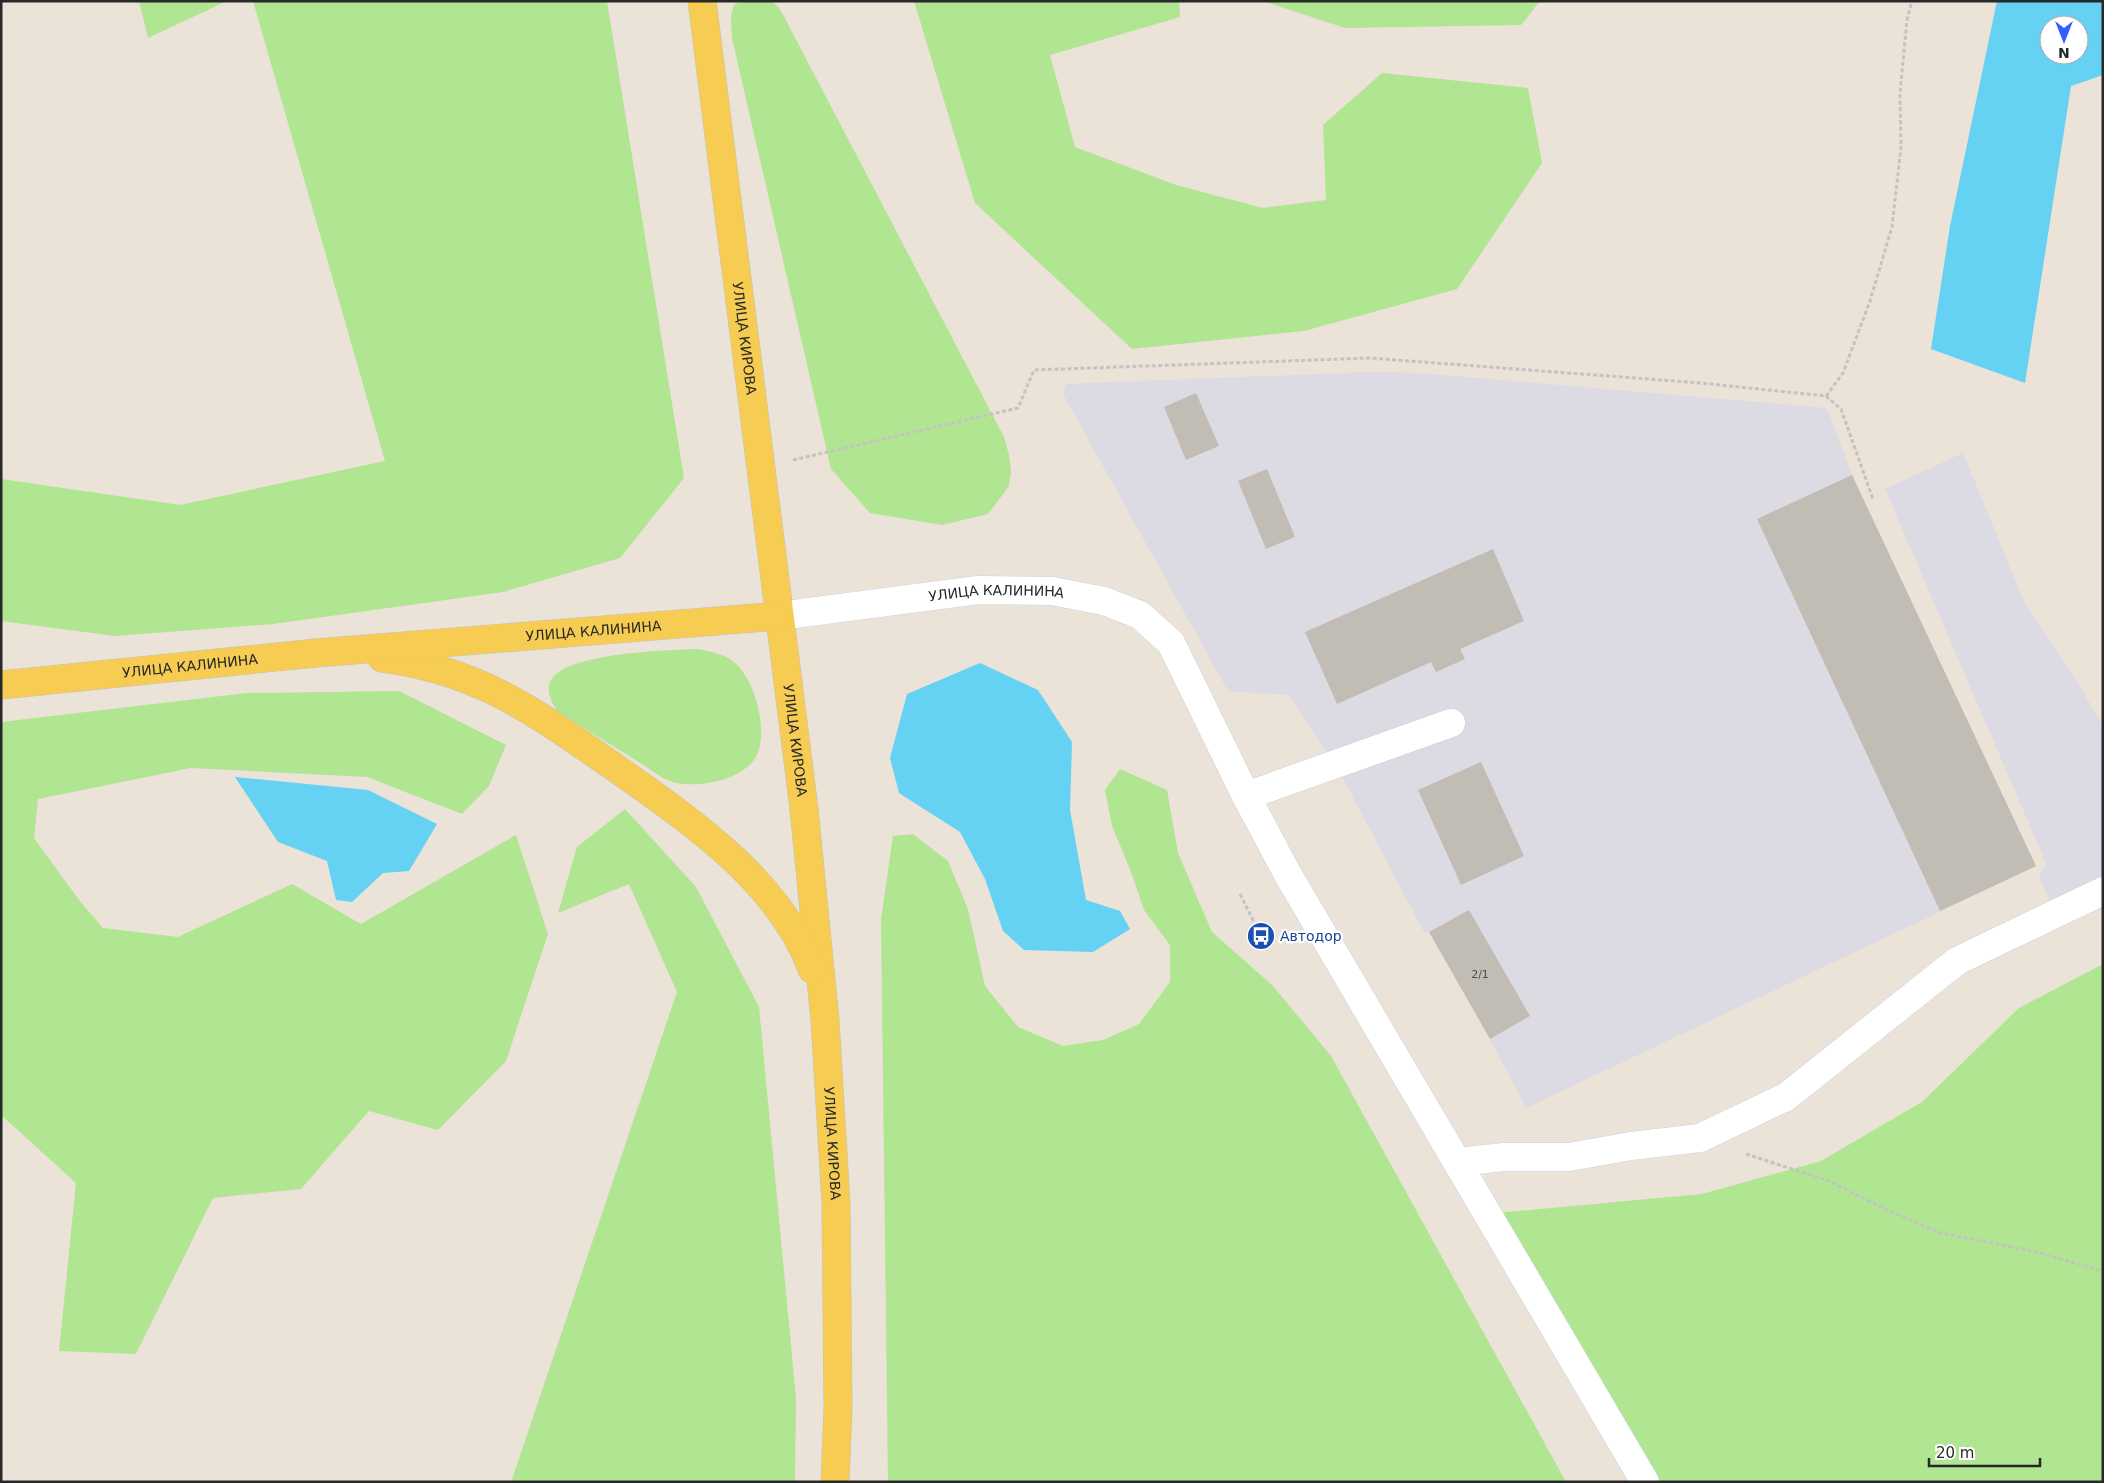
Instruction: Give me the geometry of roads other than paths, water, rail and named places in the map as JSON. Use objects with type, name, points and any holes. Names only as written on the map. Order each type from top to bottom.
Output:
[{"type":"main road","name":"УЛИЦА КИРОВА","points":[[702,1],[804,810],[825,1020],[836,1204],[838,1408],[835,1482]]},
{"type":"main road","name":"УЛИЦА КАЛИНИНА","points":[[1,685],[316,653],[779,616]]},
{"type":"main road","points":[[316,653],[407,661],[446,671],[495,691],[548,721],[669,805],[743,869],[794,929],[808,958],[819,988],[825,1020]]},
{"type":"street","name":"УЛИЦА КАЛИНИНА","points":[[779,616],[978,590],[1052,591],[1104,601],[1140,615],[1171,643],[1246,796]]},
{"type":"street","points":[[1451,723],[1246,796],[1287,872],[1459,1162],[1645,1482]]},
{"type":"street","points":[[1459,1162],[1504,1157],[1569,1157],[1630,1146],[1700,1138],[1786,1097],[1957,962],[2103,892]]},
{"type":"water","points":[[1997,1],[2103,1],[2103,75],[2071,86],[2025,383],[1931,349],[1950,226]]},
{"type":"water","points":[[980,663],[1038,690],[1072,742],[1070,810],[1086,900],[1120,911],[1130,929],[1093,952],[1024,950],[1003,931],[985,879],[960,832],[899,793],[890,758],[907,694]]},
{"type":"water","points":[[235,777],[368,790],[437,824],[409,871],[383,873],[352,902],[336,900],[327,861],[278,842]]},
{"type":"place","name":"Автодор","points":[[1261,936]]}]
